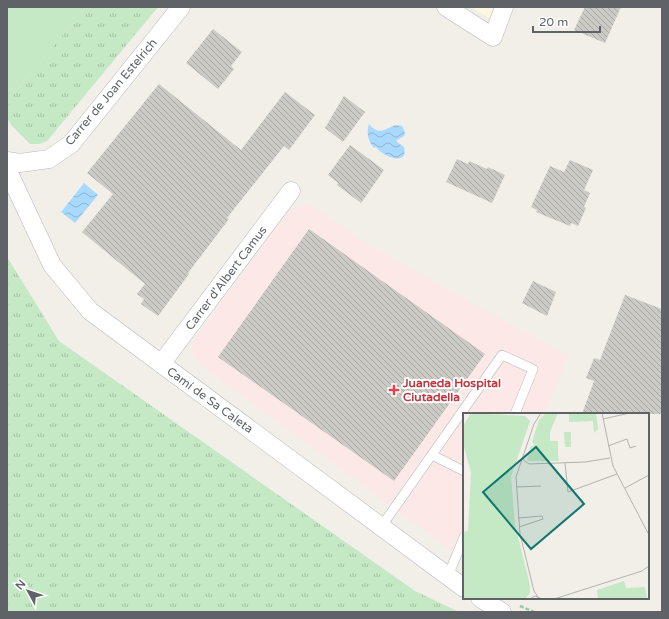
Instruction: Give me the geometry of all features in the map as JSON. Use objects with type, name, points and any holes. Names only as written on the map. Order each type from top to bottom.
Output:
[{"type":"street","name":"Carrer de Joan Estelrich","points":[[7,161],[20,162],[49,159],[71,144],[181,7]]},
{"type":"street","points":[[446,7],[493,37],[504,7]]},
{"type":"street","name":"Camí de Sa Caleta","points":[[7,169],[52,265],[90,311],[463,587]]},
{"type":"street","name":"Carrer d'Albert Camus","points":[[161,364],[291,190]]},
{"type":"street","points":[[482,599],[502,612]]},
{"type":"lane","points":[[381,526],[502,355],[533,369],[515,413]]},
{"type":"lane","points":[[432,455],[463,470]]},
{"type":"lane","points":[[448,576],[463,539]]},
{"type":"shaded area","points":[[472,7],[493,7],[489,18]]},
{"type":"shaded area","name":"Juaneda Hospital Ciutadella","points":[[308,203],[369,245],[568,356],[544,413],[463,413],[463,559],[201,365],[194,357],[192,344],[287,210],[299,208]]},
{"type":"green space","points":[[7,7],[86,7],[15,92],[7,86]]},
{"type":"green space","points":[[86,7],[158,7],[47,141],[39,144],[30,144],[12,126],[7,118],[7,86],[15,92]]},
{"type":"green space","points":[[7,257],[59,341],[415,591],[459,612],[7,612]]},
{"type":"water","points":[[369,124],[379,131],[396,125],[402,126],[405,132],[404,136],[397,140],[397,142],[404,147],[405,153],[403,157],[389,157],[379,151],[376,147],[374,148],[368,137]]},
{"type":"water","points":[[84,183],[98,195],[75,223],[61,212]]},
{"type":"building","points":[[585,7],[621,7],[605,43],[574,30]]},
{"type":"building","points":[[213,29],[242,52],[231,66],[234,69],[218,89],[186,63]]},
{"type":"building","points":[[159,84],[241,150],[285,92],[315,115],[289,150],[284,146],[227,218],[229,219],[158,316],[141,304],[144,299],[137,294],[145,284],[82,232],[113,194],[87,173]]},
{"type":"building","points":[[344,96],[365,112],[343,142],[325,128]]},
{"type":"building","points":[[350,145],[384,170],[361,203],[337,185],[338,183],[328,175]]},
{"type":"building","points":[[457,159],[468,164],[469,161],[487,169],[488,167],[505,175],[492,203],[446,182]]},
{"type":"building","points":[[570,160],[593,170],[584,190],[590,193],[584,207],[586,208],[578,226],[571,223],[570,226],[536,212],[537,210],[531,207],[550,166],[564,172]]},
{"type":"building","points":[[309,229],[485,354],[394,481],[218,357]]},
{"type":"building","points":[[533,281],[556,292],[547,316],[522,303]]},
{"type":"building","points":[[625,295],[662,309],[662,414],[582,413],[594,381],[586,378],[594,358],[600,360]]},
{"type":"place","name":"Juaneda Hospital Ciutadella","points":[[394,390]]}]
